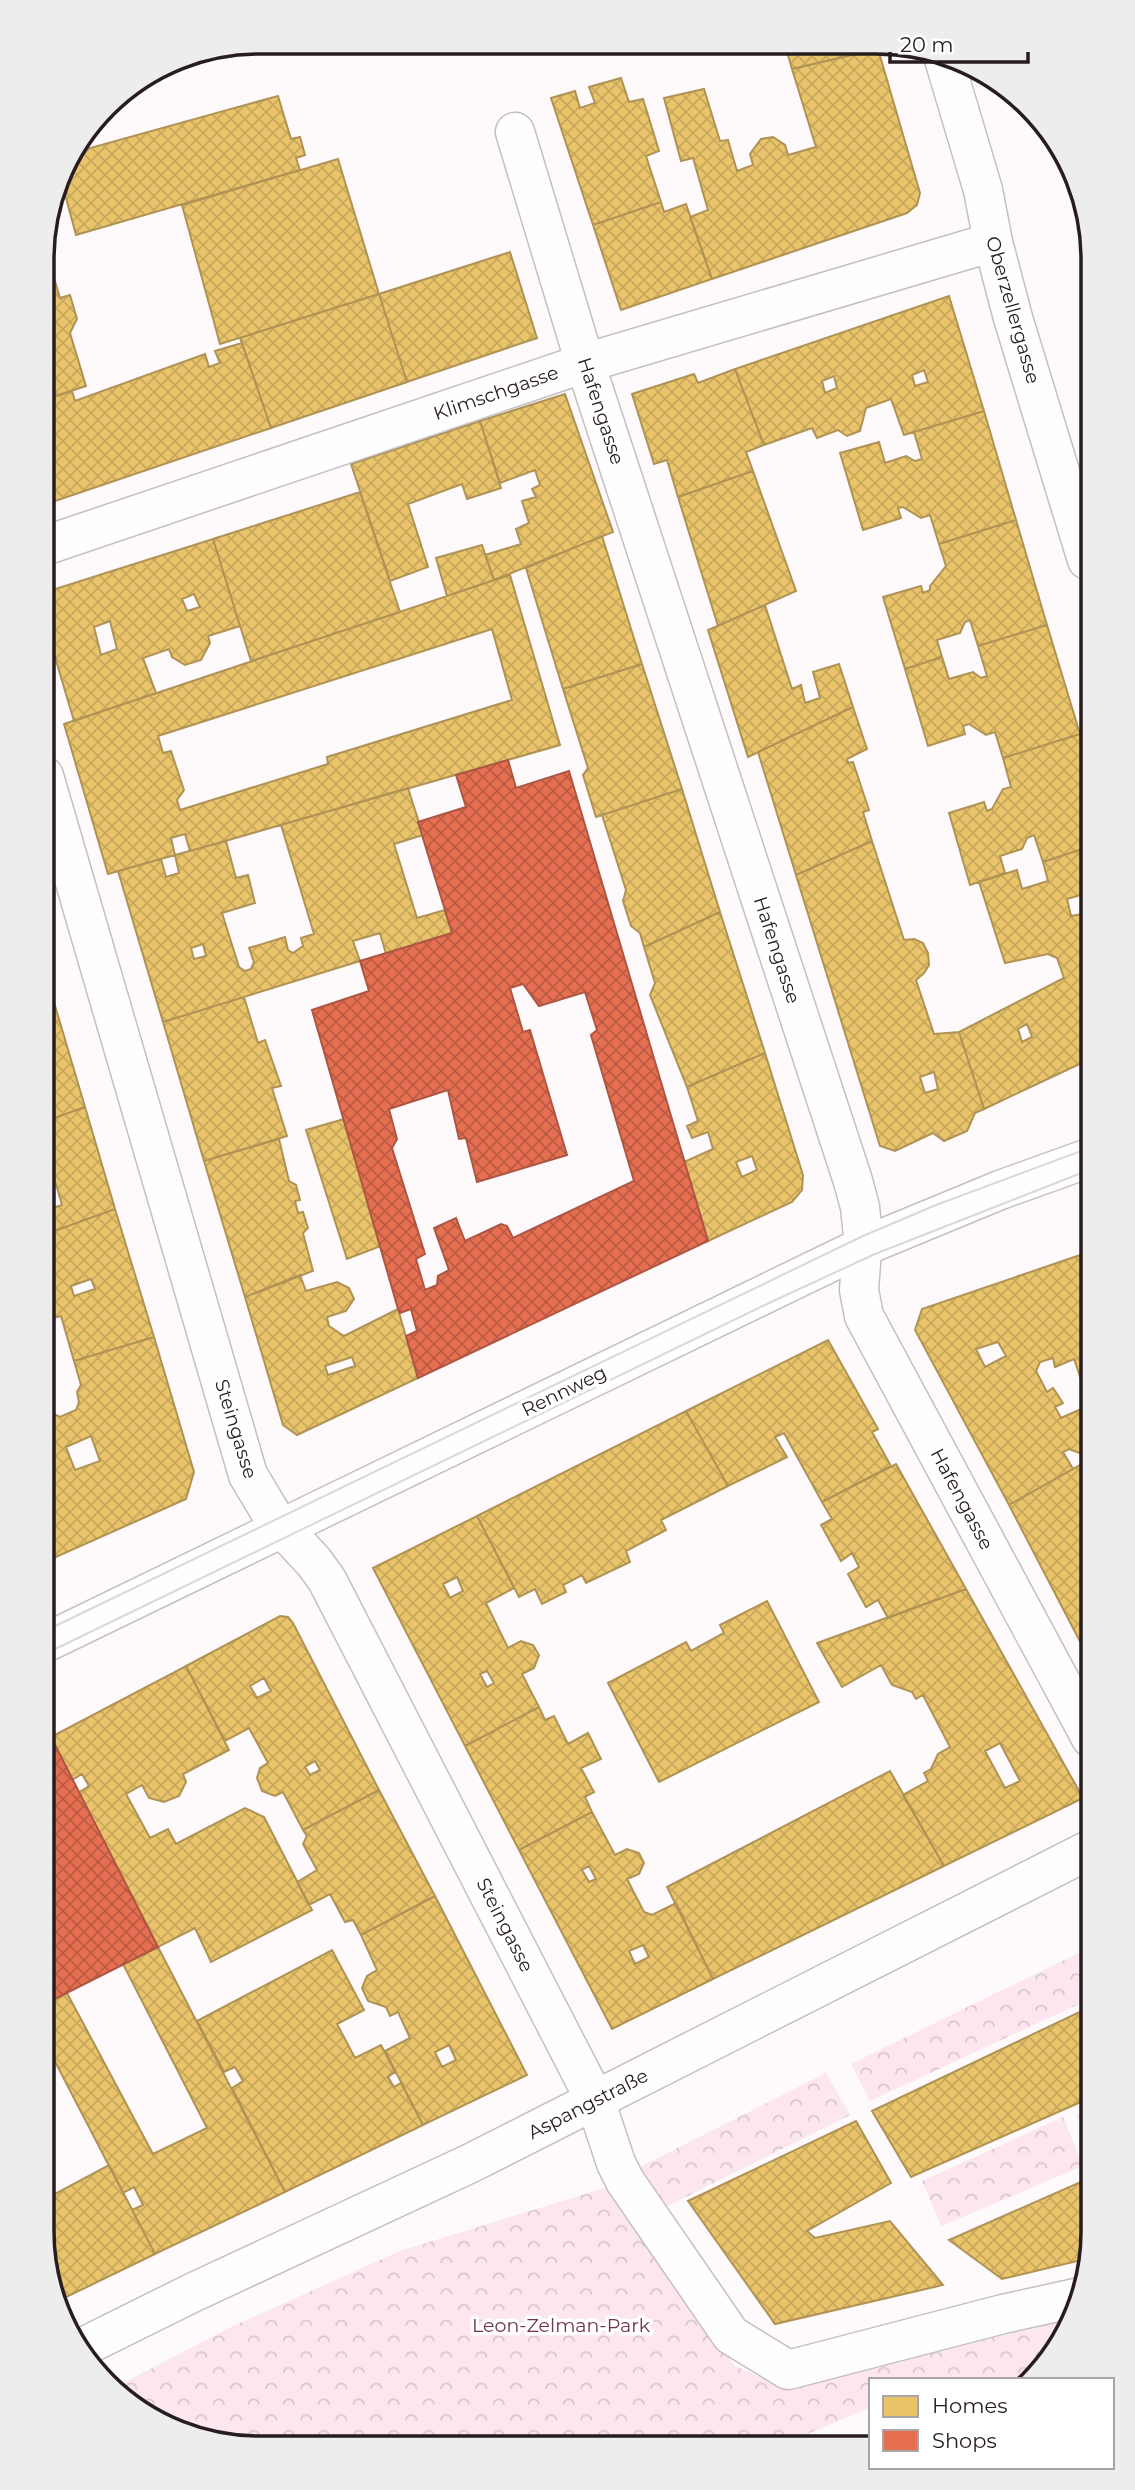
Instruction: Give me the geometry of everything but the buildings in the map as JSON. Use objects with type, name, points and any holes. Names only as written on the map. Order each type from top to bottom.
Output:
[{"type":"street","name":"Oberzellergasse","points":[[946,67],[983,190],[993,242],[1013,318],[1081,539]]},
{"type":"street","name":"Hafengasse","points":[[514,132],[585,363],[853,1181],[860,1208],[862,1247],[859,1290],[864,1316],[1080,1718]]},
{"type":"street","name":"Klimschgasse","points":[[55,542],[585,363],[993,242]]},
{"type":"street","name":"Steingasse","points":[[55,813],[248,1475],[258,1495],[282,1527],[327,1580],[595,2100],[616,2163],[625,2181],[731,2335],[788,2370],[1068,2300]]},
{"type":"street","name":"Rennweg","points":[[54,1638],[862,1247],[1000,1190],[1081,1161]]},
{"type":"street","name":"Aspangstraße","points":[[89,2344],[471,2163],[804,1997],[1080,1855]]},
{"type":"green space","points":[[1080,1952],[1080,2004],[870,2101],[851,2064]]},
{"type":"green space","points":[[826,2073],[850,2115],[660,2210],[632,2171]]},
{"type":"green space","points":[[1063,2117],[1080,2159],[1080,2167],[941,2226],[922,2181]]},
{"type":"green space","name":"Leon-Zelman-Park","points":[[608,2187],[735,2366],[782,2387],[797,2386],[1059,2322],[1038,2355],[1019,2378],[869,2378],[869,2408],[803,2436],[246,2435],[219,2432],[169,2415],[122,2384],[229,2328],[400,2251]]},
{"type":"tram line","points":[[54,1626],[863,1236],[936,1205],[1081,1151]]},
{"type":"tram line","points":[[54,1649],[769,1303],[875,1254],[1081,1173]]}]
